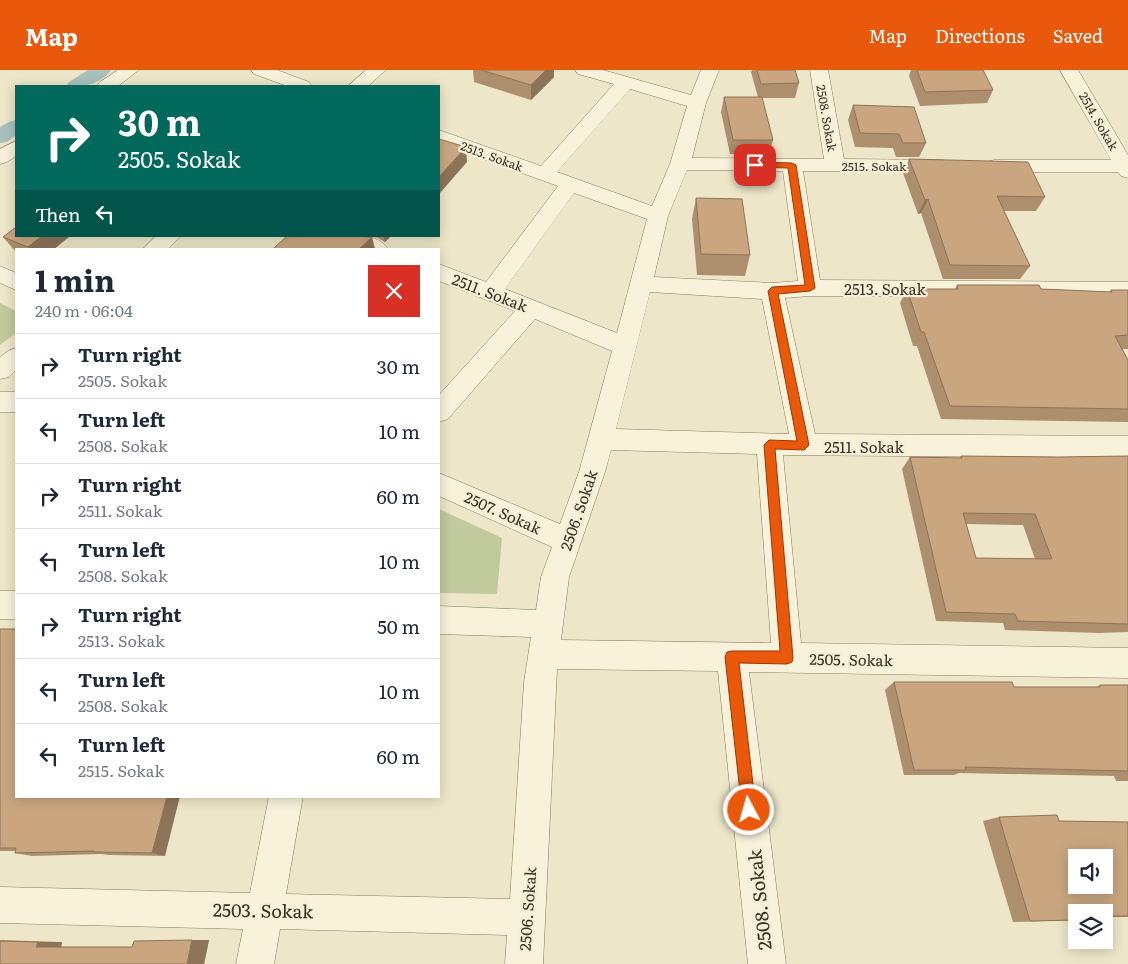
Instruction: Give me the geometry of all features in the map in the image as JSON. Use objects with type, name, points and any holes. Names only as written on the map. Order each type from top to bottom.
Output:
[{"type":"street","points":[[108,85],[130,70]]},
{"type":"street","points":[[260,70],[299,85]]},
{"type":"street","points":[[358,85],[377,70]]},
{"type":"street","name":"2506. Sokak","points":[[524,964],[540,682],[555,577],[592,472],[658,216],[680,164],[697,103],[710,70]]},
{"type":"street","name":"2508. Sokak","points":[[819,70],[835,166]]},
{"type":"street","name":"2514. Sokak","points":[[1069,70],[1127,168]]},
{"type":"street","points":[[591,71],[625,83],[697,103]]},
{"type":"street","points":[[544,175],[625,83]]},
{"type":"street","name":"2513. Sokak","points":[[440,136],[658,216]]},
{"type":"street","points":[[0,158],[15,148]]},
{"type":"street","name":"2515. Sokak","points":[[680,164],[1127,168]]},
{"type":"street","points":[[792,165],[810,288]]},
{"type":"street","points":[[491,292],[570,184]]},
{"type":"street","points":[[155,248],[169,237]]},
{"type":"street","points":[[347,237],[374,248]]},
{"type":"street","name":"2511. Sokak","points":[[440,272],[625,346]]},
{"type":"street","points":[[0,274],[15,282]]},
{"type":"street","name":"2513. Sokak","points":[[641,284],[772,291],[810,288],[1128,290]]},
{"type":"street","points":[[772,291],[804,445]]},
{"type":"street","points":[[440,411],[531,308]]},
{"type":"street","points":[[0,370],[15,358]]},
{"type":"street","points":[[0,402],[15,402]]},
{"type":"street","name":"2511. Sokak","points":[[600,439],[769,445],[1128,447]]},
{"type":"street","points":[[769,445],[787,658]]},
{"type":"street","name":"2507. Sokak","points":[[440,484],[568,541]]},
{"type":"street","points":[[0,605],[15,605]]},
{"type":"street","points":[[440,620],[549,624]]},
{"type":"street","name":"2505. Sokak","points":[[544,654],[1128,663]]},
{"type":"street","name":"2508. Sokak","points":[[732,657],[766,964]]},
{"type":"street","points":[[255,964],[286,798]]},
{"type":"street","name":"2503. Sokak","points":[[0,905],[526,917]]},
{"type":"green space","points":[[0,303],[15,310],[15,334],[0,345]]},
{"type":"green space","points":[[440,509],[502,538],[497,594],[440,593]]},
{"type":"building","points":[[481,70],[546,70],[531,85]]},
{"type":"building","points":[[757,70],[795,70],[799,83],[761,84]]},
{"type":"building","points":[[917,70],[983,70],[993,90],[925,92]]},
{"type":"building","points":[[724,97],[762,97],[773,140],[733,140]]},
{"type":"building","points":[[853,105],[914,107],[926,143],[903,143],[899,134],[860,133]]},
{"type":"building","points":[[440,139],[466,147],[440,176]]},
{"type":"building","points":[[909,159],[1028,162],[1045,197],[997,196],[1030,266],[950,265],[928,199],[925,200]]},
{"type":"building","points":[[696,198],[742,199],[750,255],[701,254]]},
{"type":"building","points":[[15,228],[15,237],[41,237],[28,247],[3,237]]},
{"type":"building","points":[[286,237],[372,237],[360,248],[274,248]]},
{"type":"building","points":[[957,285],[1039,285],[1041,289],[1112,292],[1111,290],[1128,290],[1128,335],[1115,336],[1128,360],[1128,409],[950,406],[924,332],[921,332],[907,289],[958,289]]},
{"type":"building","points":[[961,456],[1128,456],[1128,624],[1018,621],[1015,614],[946,612],[910,457],[962,458]],"holes":[[[963,513],[1035,514],[1052,559],[976,558]]]},
{"type":"building","points":[[0,629],[15,629],[15,798],[166,798],[152,853],[94,851],[15,853],[16,848],[0,848]]},
{"type":"building","points":[[894,682],[1012,682],[1014,687],[1100,687],[1100,685],[1128,685],[1128,771],[965,767],[966,770],[914,770]]},
{"type":"building","points":[[1057,815],[1059,821],[1128,822],[1128,916],[1113,916],[1113,904],[1068,904],[1068,920],[1030,921],[999,817]]},
{"type":"building","points":[[192,940],[187,964],[0,964],[0,941],[38,942],[36,947],[132,947],[134,941]]},
{"type":"waterway","points":[[78,85],[101,70]]},
{"type":"waterway","points":[[0,137],[15,127]]},
{"type":"route","points":[[749,810],[732,657],[787,658],[769,445],[804,445],[772,291],[810,288],[792,165],[755,165]]}]
